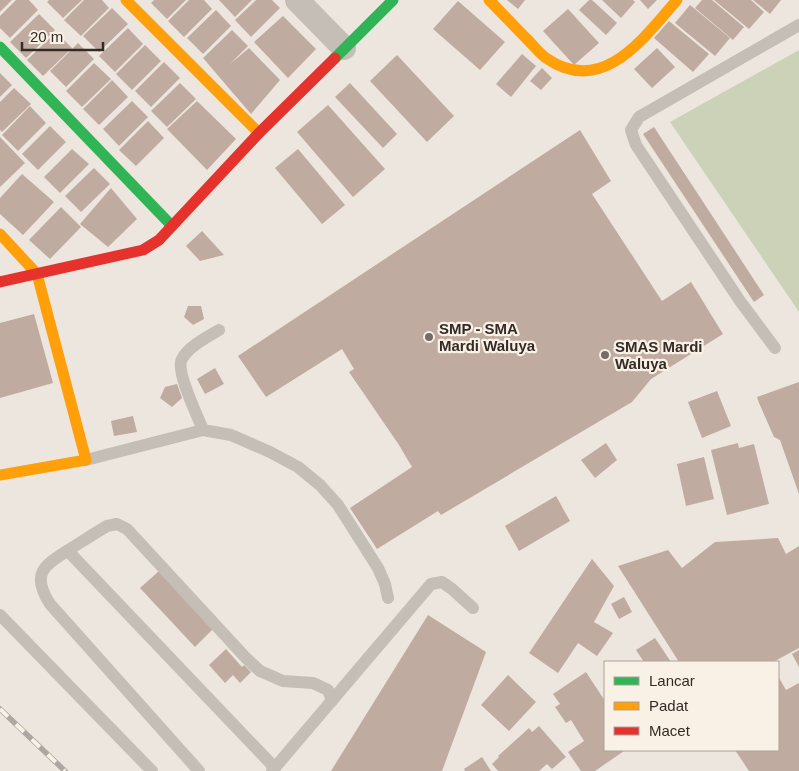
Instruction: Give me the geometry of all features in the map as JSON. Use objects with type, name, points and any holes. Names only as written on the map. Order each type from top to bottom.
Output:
[{"type":"street","points":[[126,0],[259,133]]},
{"type":"street","points":[[297,0],[344,48]]},
{"type":"street","points":[[0,282],[143,250],[159,240],[259,133],[393,0]]},
{"type":"street","points":[[489,0],[544,57],[554,63],[579,72],[606,68],[635,47],[677,0]]},
{"type":"street","points":[[0,47],[172,226]]},
{"type":"street","points":[[0,234],[37,274],[86,460],[0,475]]},
{"type":"lane","points":[[775,348],[740,301],[636,145],[631,130],[638,117],[799,25]]},
{"type":"lane","points":[[203,430],[180,371],[180,361],[190,349],[218,330]]},
{"type":"lane","points":[[86,460],[203,430],[231,436],[270,452],[298,467],[320,485],[338,505],[378,568],[385,584],[388,598]]},
{"type":"lane","points":[[199,771],[50,604],[42,592],[41,582],[45,568],[51,560],[107,526],[117,524],[127,529],[260,671],[283,680],[313,683],[328,690],[332,701]]},
{"type":"lane","points":[[68,551],[274,770],[431,584],[442,582],[452,588],[473,608]]},
{"type":"lane","points":[[0,615],[152,771]]},
{"type":"green space","points":[[799,50],[799,312],[670,122]]},
{"type":"building","points":[[0,0],[12,0],[0,12]]},
{"type":"building","points":[[16,0],[29,0],[38,10],[10,38],[0,28],[0,16]]},
{"type":"building","points":[[49,0],[82,0],[63,18],[47,2]]},
{"type":"building","points":[[84,0],[102,0],[109,8],[81,36],[64,20]]},
{"type":"building","points":[[154,0],[186,0],[167,19],[151,3]]},
{"type":"building","points":[[189,0],[204,0],[212,9],[184,37],[168,21]]},
{"type":"building","points":[[219,0],[252,0],[235,17]]},
{"type":"building","points":[[256,0],[272,0],[280,8],[251,37],[235,20]]},
{"type":"building","points":[[507,0],[525,0],[518,9]]},
{"type":"building","points":[[589,0],[592,0],[617,23],[606,35],[579,10]]},
{"type":"building","points":[[602,0],[633,0],[635,2],[621,18]]},
{"type":"building","points":[[640,0],[657,0],[648,9]]},
{"type":"building","points":[[702,0],[712,0],[744,27],[733,40],[695,8]]},
{"type":"building","points":[[714,0],[751,0],[764,12],[749,29]]},
{"type":"building","points":[[753,0],[781,0],[770,14]]},
{"type":"building","points":[[458,1],[505,42],[480,70],[433,29]]},
{"type":"building","points":[[690,5],[730,38],[715,56],[675,23]]},
{"type":"building","points":[[112,8],[128,24],[99,52],[83,36]]},
{"type":"building","points":[[568,9],[599,43],[574,65],[543,31]]},
{"type":"building","points":[[216,10],[231,26],[203,54],[187,38]]},
{"type":"building","points":[[39,14],[55,30],[26,58],[10,42]]},
{"type":"building","points":[[283,16],[316,49],[288,78],[254,42]]},
{"type":"building","points":[[669,21],[709,54],[693,72],[654,38]]},
{"type":"building","points":[[128,28],[143,44],[115,72],[99,56]]},
{"type":"building","points":[[232,30],[248,46],[230,64],[249,48],[280,80],[251,114],[203,58]]},
{"type":"building","points":[[56,32],[72,48],[43,76],[27,60]]},
{"type":"building","points":[[78,43],[94,59],[66,87],[50,71]]},
{"type":"building","points":[[145,45],[161,61],[132,90],[116,74]]},
{"type":"building","points":[[657,48],[675,67],[652,88],[634,69]]},
{"type":"building","points":[[522,54],[536,66],[511,97],[496,84]]},
{"type":"building","points":[[397,55],[454,116],[427,142],[370,81]]},
{"type":"building","points":[[164,62],[180,78],[151,107],[135,91]]},
{"type":"building","points":[[94,63],[111,79],[82,107],[66,91]]},
{"type":"building","points":[[542,68],[552,78],[541,90],[530,81]]},
{"type":"building","points":[[0,73],[12,85],[0,97]]},
{"type":"building","points":[[112,80],[128,97],[99,125],[83,109]]},
{"type":"building","points":[[180,83],[196,99],[167,127],[151,111]]},
{"type":"building","points":[[350,83],[397,134],[383,148],[335,97]]},
{"type":"building","points":[[14,88],[31,104],[2,132],[0,130],[0,102]]},
{"type":"building","points":[[132,101],[148,117],[119,146],[103,129]]},
{"type":"building","points":[[197,101],[236,139],[207,170],[167,129]]},
{"type":"building","points":[[328,105],[385,169],[353,197],[297,132]]},
{"type":"building","points":[[30,106],[46,123],[18,151],[2,135]]},
{"type":"building","points":[[148,121],[164,138],[136,166],[119,150]]},
{"type":"building","points":[[50,126],[66,142],[38,170],[22,154]]},
{"type":"building","points":[[654,127],[764,295],[754,302],[643,134]]},
{"type":"building","points":[[580,130],[611,181],[592,194],[662,301],[691,282],[723,334],[651,379],[632,402],[441,515],[438,511],[377,549],[350,508],[412,467],[349,372],[354,369],[342,349],[266,397],[238,356]]},
{"type":"building","points":[[0,137],[25,163],[0,187]]},
{"type":"building","points":[[72,149],[89,164],[60,193],[44,177]]},
{"type":"building","points":[[298,149],[345,205],[322,224],[275,168]]},
{"type":"building","points":[[94,168],[110,184],[81,212],[65,196]]},
{"type":"building","points":[[22,174],[54,202],[23,235],[0,214],[0,198]]},
{"type":"building","points":[[111,188],[137,219],[108,247],[80,224]]},
{"type":"building","points":[[61,207],[81,227],[50,259],[29,240]]},
{"type":"building","points":[[202,231],[224,255],[200,261],[186,246]]},
{"type":"building","points":[[188,306],[201,306],[204,319],[193,325],[184,317]]},
{"type":"building","points":[[34,314],[53,383],[0,398],[0,323]]},
{"type":"building","points":[[215,368],[224,384],[205,394],[197,379]]},
{"type":"building","points":[[799,382],[799,494],[780,440],[774,437],[757,397]]},
{"type":"building","points":[[177,384],[182,398],[172,407],[160,398],[165,387]]},
{"type":"building","points":[[717,391],[731,426],[702,438],[688,402]]},
{"type":"building","points":[[133,416],[137,432],[114,436],[111,421]]},
{"type":"building","points":[[606,443],[617,460],[595,478],[581,460]]},
{"type":"building","points":[[738,443],[739,448],[754,444],[769,504],[727,515],[711,450]]},
{"type":"building","points":[[704,457],[714,499],[686,506],[677,464]]},
{"type":"building","points":[[556,496],[570,521],[519,551],[505,526]]},
{"type":"building","points":[[778,538],[786,554],[799,546],[799,648],[775,661],[678,661],[618,566],[668,550],[682,568],[715,542]]},
{"type":"building","points":[[592,559],[614,586],[594,622],[613,633],[597,656],[578,643],[558,673],[529,653]]},
{"type":"building","points":[[159,571],[213,629],[195,647],[140,588]]},
{"type":"building","points":[[624,597],[632,612],[619,619],[611,604]]},
{"type":"building","points":[[428,615],[486,652],[442,771],[331,771]]},
{"type":"building","points":[[655,638],[670,661],[643,661],[636,650]]},
{"type":"building","points":[[226,649],[242,667],[244,665],[251,672],[240,683],[233,675],[225,683],[209,665]]},
{"type":"building","points":[[799,650],[799,667],[792,654]]},
{"type":"building","points":[[586,672],[604,699],[604,751],[624,751],[595,771],[581,771],[568,752],[584,741],[571,720],[566,723],[555,707],[560,704],[553,694]]},
{"type":"building","points":[[508,675],[536,702],[509,731],[481,705]]},
{"type":"building","points":[[779,678],[786,690],[799,683],[799,771],[749,771],[736,751],[779,751]]},
{"type":"building","points":[[539,726],[566,757],[552,769],[547,764],[539,771],[498,771],[492,764],[498,756],[529,728],[532,732]]},
{"type":"building","points":[[482,757],[491,771],[465,771],[464,769]]},
{"type":"railway","points":[[0,709],[65,771]]},
{"type":"traffic: fast","points":[[335,58],[393,0]]},
{"type":"traffic: fast","points":[[0,47],[172,226]]},
{"type":"traffic: slow","points":[[126,0],[259,133]]},
{"type":"traffic: slow","points":[[489,0],[546,58],[566,68],[585,71],[603,67],[620,58],[650,31],[677,0]]},
{"type":"traffic: slow","points":[[0,234],[37,274],[86,460],[0,475]]},
{"type":"traffic: jam","points":[[0,282],[143,250],[159,240],[259,133],[335,58]]},
{"type":"place","name":"SMP - SMA Mardi Waluya","points":[[429,337]]},
{"type":"place","name":"SMAS Mardi Waluya","points":[[605,355]]}]
